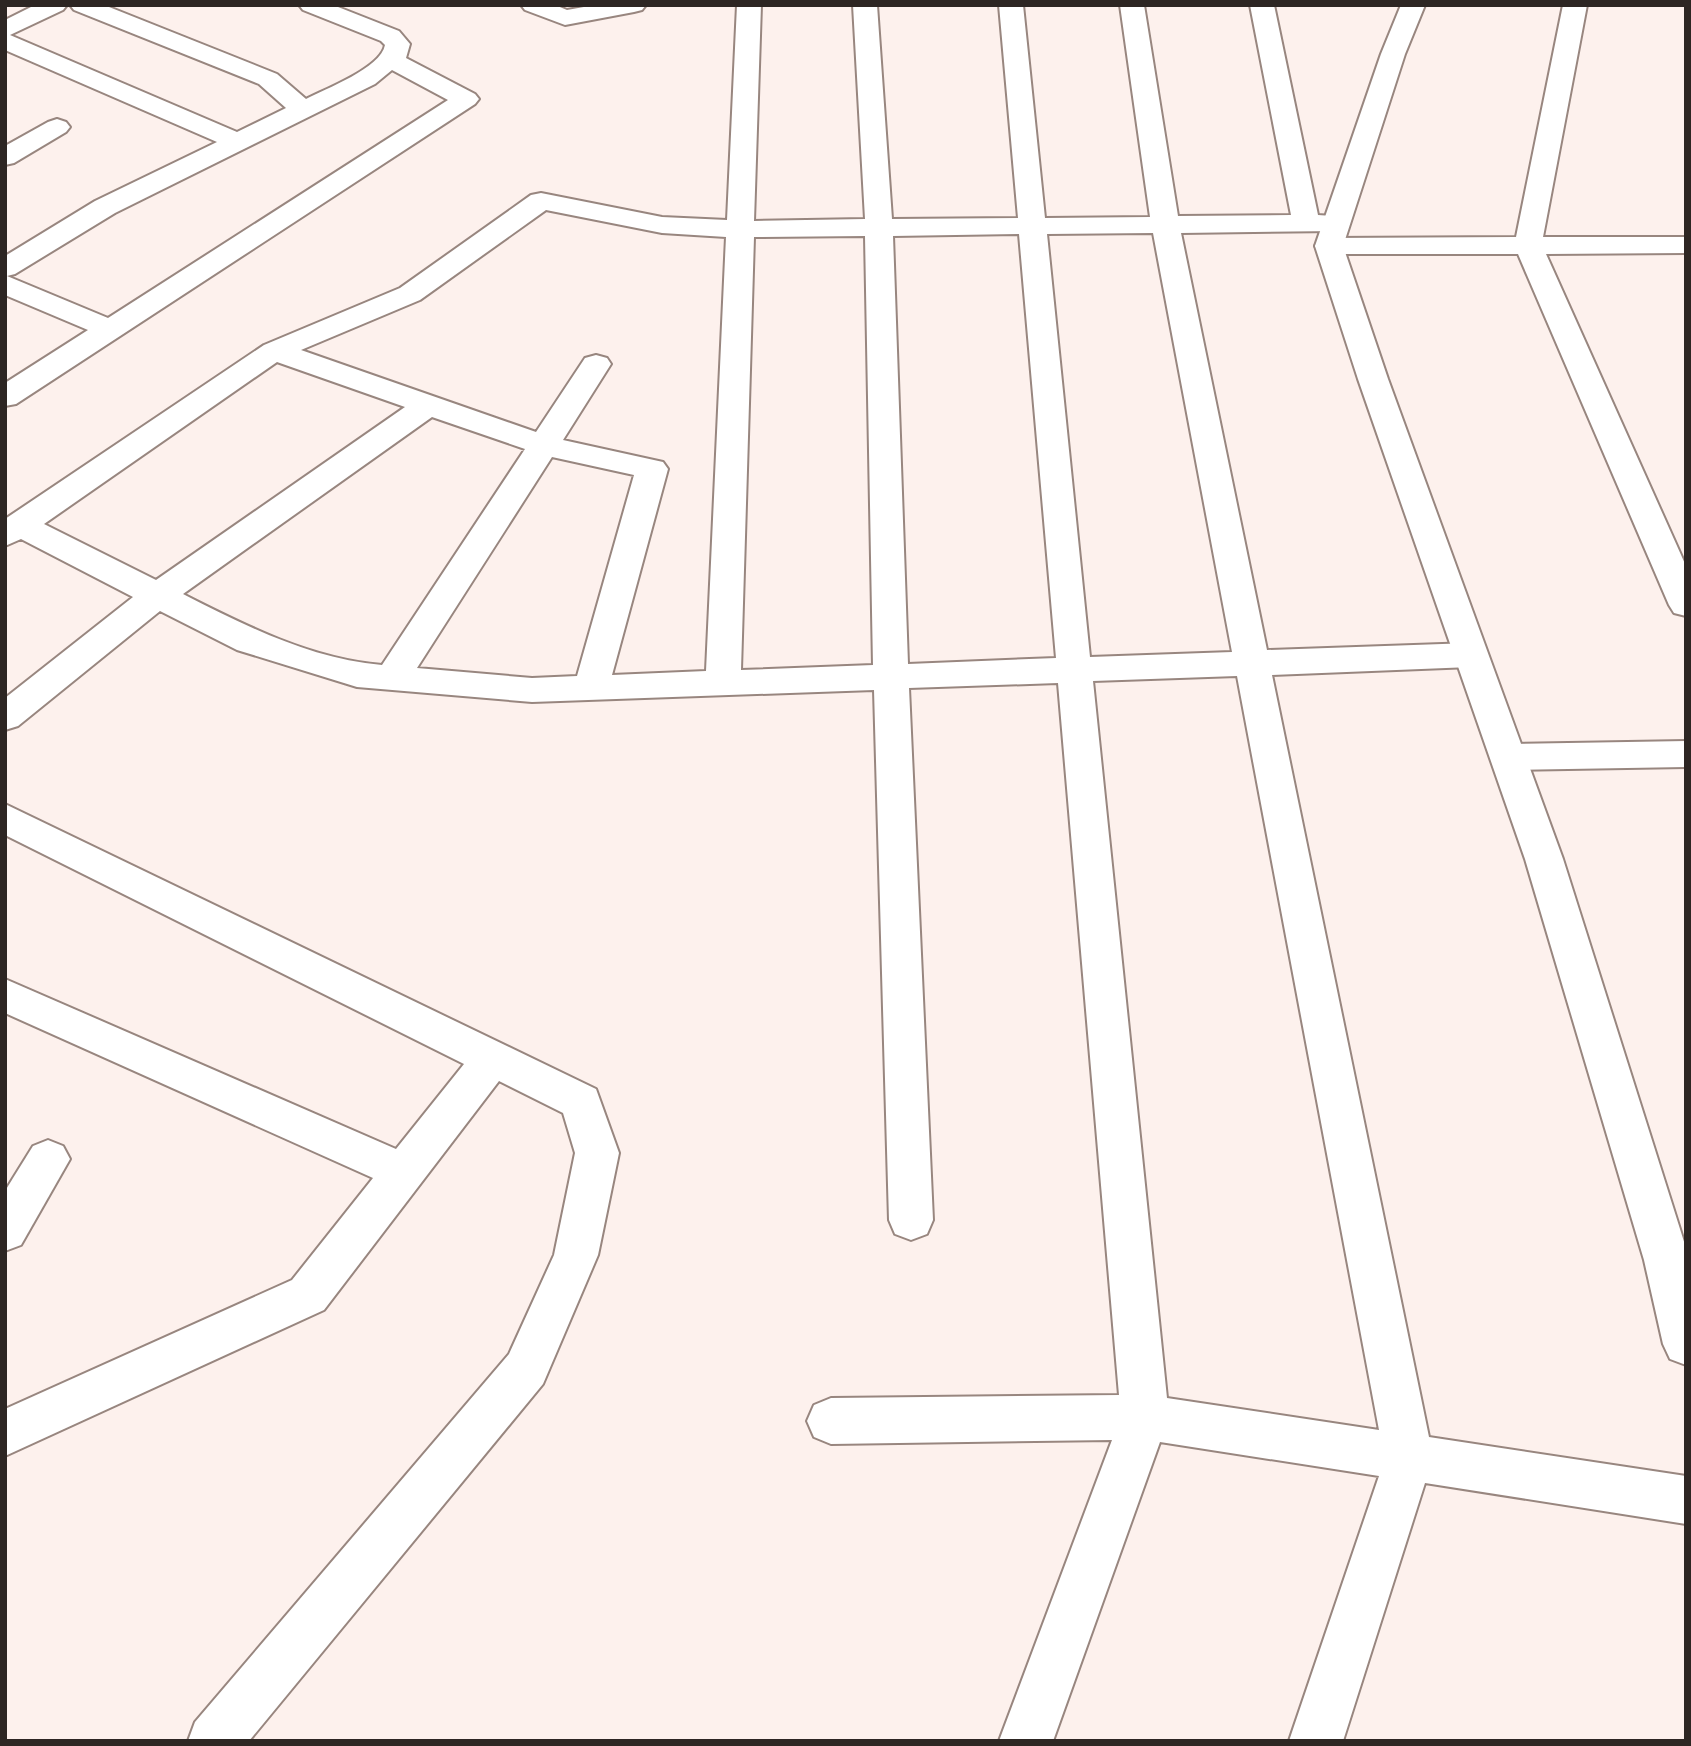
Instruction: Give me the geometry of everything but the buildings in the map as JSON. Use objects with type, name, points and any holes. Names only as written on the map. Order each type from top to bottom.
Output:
[{"type":"street","points":[[5,29],[55,5]]},
{"type":"street","points":[[82,5],[268,79],[303,110]]},
{"type":"street","points":[[5,268],[105,207],[366,79],[396,54],[398,44],[390,36],[311,5]]},
{"type":"street","points":[[533,5],[565,18],[634,5]]},
{"type":"street","points":[[723,683],[748,5]]},
{"type":"street","points":[[864,5],[879,226],[891,677],[911,1220]]},
{"type":"street","points":[[1011,5],[1145,1417],[1026,1741]]},
{"type":"street","points":[[1132,5],[1165,224],[1409,1458],[1316,1741]]},
{"type":"street","points":[[1324,230],[1413,5]]},
{"type":"street","points":[[1575,5],[1528,246],[1686,605]]},
{"type":"street","points":[[1265,9],[1324,230],[1544,859],[1663,1247],[1686,1344]]},
{"type":"street","points":[[5,41],[239,142]]},
{"type":"street","points":[[5,397],[466,99],[391,60]]},
{"type":"street","points":[[5,157],[57,127]]},
{"type":"street","points":[[13,530],[274,351],[410,294],[541,201],[662,225],[740,229],[1165,224],[1324,230],[1528,246],[1686,245]]},
{"type":"street","points":[[5,284],[110,329]]},
{"type":"street","points":[[274,351],[543,445],[652,469],[591,688]]},
{"type":"street","points":[[392,678],[596,363]]},
{"type":"street","points":[[5,717],[158,595],[428,405]]},
{"type":"street","points":[[13,530],[158,595],[249,642],[357,675],[532,690],[1471,655]]},
{"type":"street","points":[[1508,757],[1686,754]]},
{"type":"street","points":[[5,818],[581,1102],[597,1153],[576,1255],[526,1369],[214,1741]]},
{"type":"street","points":[[5,995],[404,1172]]},
{"type":"street","points":[[5,1433],[308,1294],[492,1059]]},
{"type":"street","points":[[5,1231],[48,1159]]},
{"type":"street","points":[[831,1421],[1145,1417],[1686,1500]]}]
